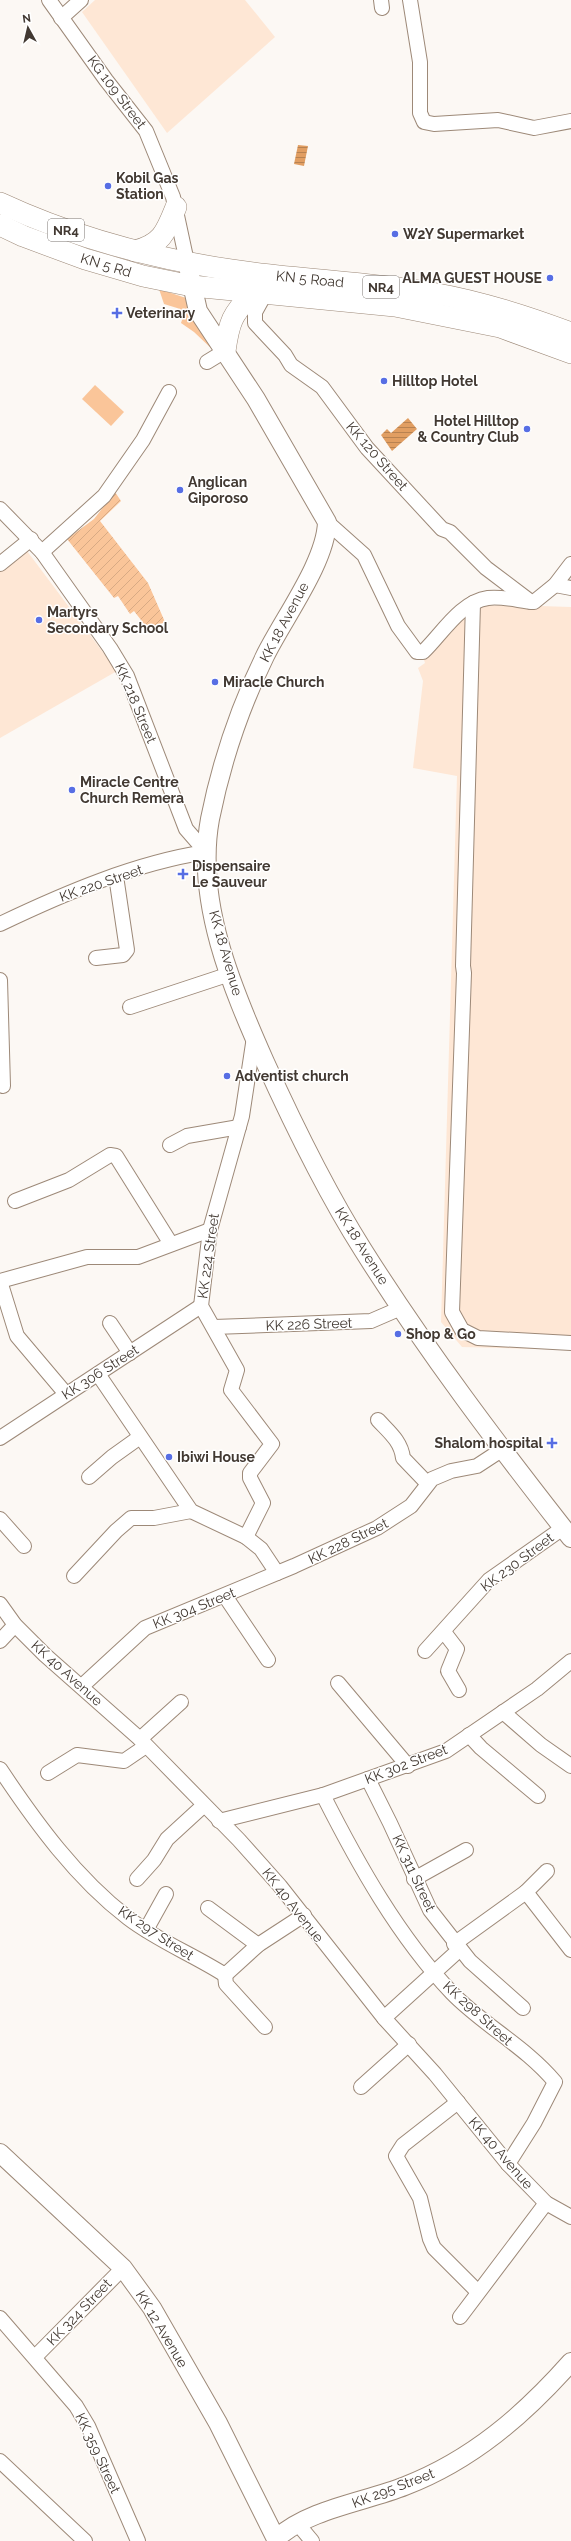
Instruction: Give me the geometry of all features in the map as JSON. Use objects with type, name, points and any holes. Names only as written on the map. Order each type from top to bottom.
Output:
[{"type":"highway","name":"NR4","points":[[0,203],[47,224],[135,251]]},
{"type":"highway","points":[[135,251],[151,246],[160,239],[169,226],[176,207]]},
{"type":"highway","name":"KN 5 Rd","points":[[0,225],[23,236],[85,259],[143,276],[192,286]]},
{"type":"highway","name":"KN 5 Rd","points":[[135,251],[187,262]]},
{"type":"highway","name":"KN 5 Road","points":[[187,262],[230,270],[432,293],[503,310],[571,333]]},
{"type":"highway","name":"KN 5 Road","points":[[192,286],[395,306],[500,327],[571,353]]},
{"type":"highway","points":[[225,351],[228,325],[241,305],[259,293]]},
{"type":"main road","points":[[187,262],[198,311],[214,338],[225,351],[256,399],[326,522]]},
{"type":"main road","name":"KK 18 Avenue","points":[[326,522],[325,536],[318,555],[265,656],[233,738],[215,796],[206,852],[213,910],[230,974],[254,1037],[310,1158],[362,1248],[401,1308],[503,1449],[567,1533]]},
{"type":"main road","name":"KK 12 Avenue","points":[[0,2153],[123,2268],[156,2314],[218,2423],[277,2539]]},
{"type":"main road","name":"KK 295 Street","points":[[297,2522],[391,2491],[424,2478],[473,2451],[507,2427],[538,2399],[571,2362]]},
{"type":"main road","points":[[277,2539],[297,2522]]},
{"type":"street","name":"KG 109 Street","points":[[49,0],[146,130],[165,173],[176,207],[187,262]]},
{"type":"street","points":[[61,18],[81,0]]},
{"type":"street","points":[[410,0],[420,62],[420,113],[424,122],[434,124],[498,120],[534,128],[571,121]]},
{"type":"street","name":"KK 120 Street","points":[[259,293],[254,318],[255,323],[263,333],[285,355],[292,365],[322,387],[368,448],[442,529],[450,532],[486,568],[531,602]]},
{"type":"street","points":[[207,362],[225,351]]},
{"type":"street","points":[[42,552],[104,496],[143,440],[169,392]]},
{"type":"street","name":"KK 218 Street","points":[[0,509],[42,552],[110,648],[127,676],[186,829],[206,852]]},
{"type":"street","points":[[326,522],[364,555],[398,626],[417,652],[423,652],[461,612],[473,602],[489,598],[534,602],[555,586],[571,564]]},
{"type":"street","points":[[0,564],[30,539]]},
{"type":"street","points":[[555,586],[571,588]]},
{"type":"street","points":[[473,602],[462,966],[464,981],[452,1312],[462,1330],[478,1338],[571,1343]]},
{"type":"street","name":"KK 220 Street","points":[[0,924],[30,910],[116,876],[189,855],[206,852]]},
{"type":"street","points":[[96,958],[123,955],[127,950],[116,876]]},
{"type":"street","points":[[130,1007],[230,974]]},
{"type":"street","points":[[0,980],[3,1086]]},
{"type":"street","name":"KK 224 Street","points":[[246,1537],[263,1503],[250,1478],[250,1473],[272,1444],[232,1390],[237,1370],[201,1306],[210,1230],[239,1127],[254,1037]]},
{"type":"street","points":[[170,1146],[187,1136],[239,1127]]},
{"type":"street","points":[[15,1201],[69,1180],[110,1155],[116,1156],[171,1244]]},
{"type":"street","points":[[66,1394],[17,1336],[0,1281],[87,1257],[138,1257],[210,1230]]},
{"type":"street","name":"KK 306 Street","points":[[0,1438],[201,1306]]},
{"type":"street","name":"KK 226 Street","points":[[214,1327],[371,1320],[401,1308]]},
{"type":"street","points":[[110,1323],[130,1353]]},
{"type":"street","points":[[98,1374],[191,1511],[246,1537],[261,1549],[277,1572]]},
{"type":"street","points":[[378,1420],[396,1439],[402,1449],[403,1458],[427,1483],[439,1475],[477,1466],[503,1449]]},
{"type":"street","points":[[89,1477],[112,1457],[140,1437]]},
{"type":"street","name":"KK 228 Street","points":[[277,1572],[393,1519],[417,1500],[427,1483]]},
{"type":"street","points":[[74,1576],[116,1531],[132,1518],[154,1518],[191,1511]]},
{"type":"street","points":[[0,1519],[24,1546]]},
{"type":"street","name":"KK 230 Street","points":[[425,1652],[489,1580],[567,1533]]},
{"type":"street","name":"KK 304 Street","points":[[82,1686],[145,1628],[225,1596],[277,1572]]},
{"type":"street","points":[[225,1596],[268,1660]]},
{"type":"street","name":"KK 40 Avenue","points":[[0,1604],[15,1625],[45,1655],[82,1686],[143,1742],[280,1886],[304,1915],[321,1940],[384,2018],[409,2044],[508,2164],[546,2203],[571,2217]]},
{"type":"street","points":[[0,1641],[15,1625]]},
{"type":"street","points":[[444,1632],[457,1649],[448,1671],[459,1690]]},
{"type":"street","name":"KK 302 Street","points":[[219,1821],[323,1795],[408,1766],[446,1751],[537,1690],[571,1661]]},
{"type":"street","points":[[338,1683],[408,1766]]},
{"type":"street","points":[[48,1773],[77,1755],[124,1761],[181,1702]]},
{"type":"street","points":[[503,1712],[571,1766]]},
{"type":"street","points":[[469,1735],[481,1748],[538,1796]]},
{"type":"street","name":"KK 297 Street","points":[[0,1769],[50,1840],[112,1904],[146,1930],[225,1975]]},
{"type":"street","name":"KK 311 Street","points":[[368,1779],[390,1823],[414,1879],[430,1910],[457,1947],[523,2008]]},
{"type":"street","name":"KK 298 Street","points":[[323,1795],[381,1899],[434,1972],[453,1994],[555,2082],[534,2123],[508,2164]]},
{"type":"street","points":[[137,1879],[154,1860],[168,1838],[203,1806]]},
{"type":"street","points":[[414,1879],[466,1850]]},
{"type":"street","points":[[384,2018],[434,1972],[457,1947],[526,1892],[547,1871]]},
{"type":"street","points":[[526,1892],[571,1950]]},
{"type":"street","points":[[146,1930],[166,1894]]},
{"type":"street","points":[[208,1908],[258,1945]]},
{"type":"street","points":[[265,2027],[226,1984],[225,1975],[258,1945],[304,1915]]},
{"type":"street","points":[[361,2087],[409,2044]]},
{"type":"street","points":[[458,2102],[403,2145],[396,2156],[420,2198],[430,2239],[434,2248],[477,2291]]},
{"type":"street","points":[[460,2316],[477,2291],[546,2203]]},
{"type":"street","name":"KK 324 Street","points":[[36,2357],[123,2268]]},
{"type":"street","name":"KK 359 Street","points":[[0,2318],[65,2391],[88,2426],[138,2541]]},
{"type":"street","points":[[0,2461],[83,2540]]},
{"type":"street","points":[[297,2522],[312,2541]]},
{"type":"shaded area","points":[[95,0],[245,0],[275,37],[167,133],[82,12]]},
{"type":"shaded area","points":[[298,145],[308,146],[304,166],[294,164]]},
{"type":"shaded area","points":[[159,289],[186,298],[221,345],[213,350],[194,332],[181,323],[184,314],[177,308],[164,304]]},
{"type":"shaded area","points":[[95,385],[124,412],[111,426],[82,399]]},
{"type":"shaded area","points":[[408,418],[417,429],[392,451],[381,435],[387,429],[391,433]]},
{"type":"shaded area","points":[[115,492],[121,501],[100,521],[148,583],[165,622],[148,629],[134,611],[130,614],[118,596],[114,598],[67,539],[94,519]]},
{"type":"shaded area","name":"Martyrs Secondary School","points":[[24,547],[117,671],[0,738],[0,568]]},
{"type":"shaded area","points":[[506,605],[571,607],[571,1350],[462,1347],[441,1322],[457,776],[413,768],[423,681],[418,668],[425,663],[423,657],[470,610],[482,606]]},
{"type":"place","name":"Kobil Gas Station","points":[[108,186]]},
{"type":"place","name":"W2Y Supermarket","points":[[395,234]]},
{"type":"place","name":"ALMA GUEST HOUSE","points":[[550,278]]},
{"type":"place","name":"Veterinary","points":[[117,313]]},
{"type":"place","name":"Hilltop Hotel","points":[[384,381]]},
{"type":"place","name":"Hotel Hilltop & Country Club","points":[[527,429]]},
{"type":"place","name":"Anglican Giporoso","points":[[180,490]]},
{"type":"place","name":"Martyrs Secondary School","points":[[39,620]]},
{"type":"place","name":"Miracle Church","points":[[215,682]]},
{"type":"place","name":"Miracle Centre Church Remera","points":[[72,790]]},
{"type":"place","name":"Dispensaire Le Sauveur","points":[[183,874]]},
{"type":"place","name":"Adventist church","points":[[227,1076]]},
{"type":"place","name":"Shop & Go","points":[[398,1334]]},
{"type":"place","name":"Shalom hospital","points":[[552,1443]]},
{"type":"place","name":"Ibiwi House","points":[[169,1457]]}]
